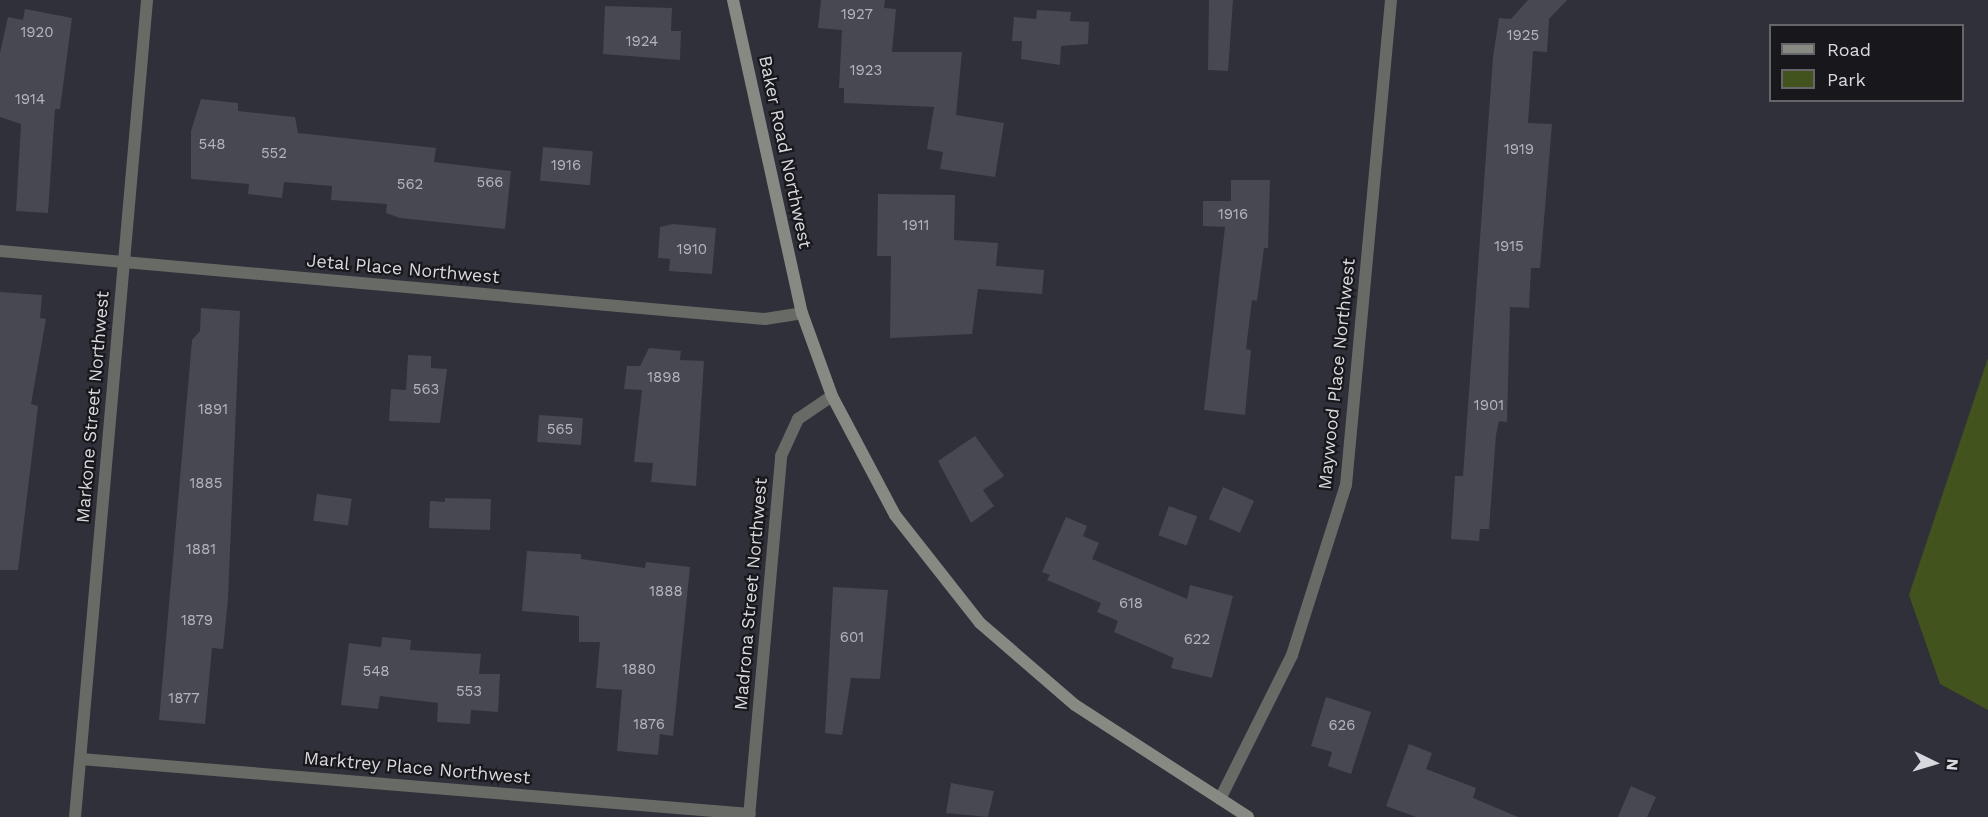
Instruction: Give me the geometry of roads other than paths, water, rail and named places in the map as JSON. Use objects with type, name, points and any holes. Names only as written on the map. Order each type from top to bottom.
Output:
[{"type":"street","name":"Markone Street Northwest","points":[[75,817],[147,0]]},
{"type":"street","name":"Baker Road Northwest","points":[[733,0],[802,313],[832,396],[895,515],[980,623],[1075,705],[1248,817]]},
{"type":"street","name":"Maywood Place Northwest","points":[[1220,799],[1292,655],[1346,485],[1391,0]]},
{"type":"street","name":"Jetal Place Northwest","points":[[0,251],[765,319],[802,313]]},
{"type":"street","name":"Madrona Street Northwest","points":[[749,816],[781,456],[798,419],[832,396]]},
{"type":"street","name":"Marktrey Place Northwest","points":[[81,759],[749,816]]}]
